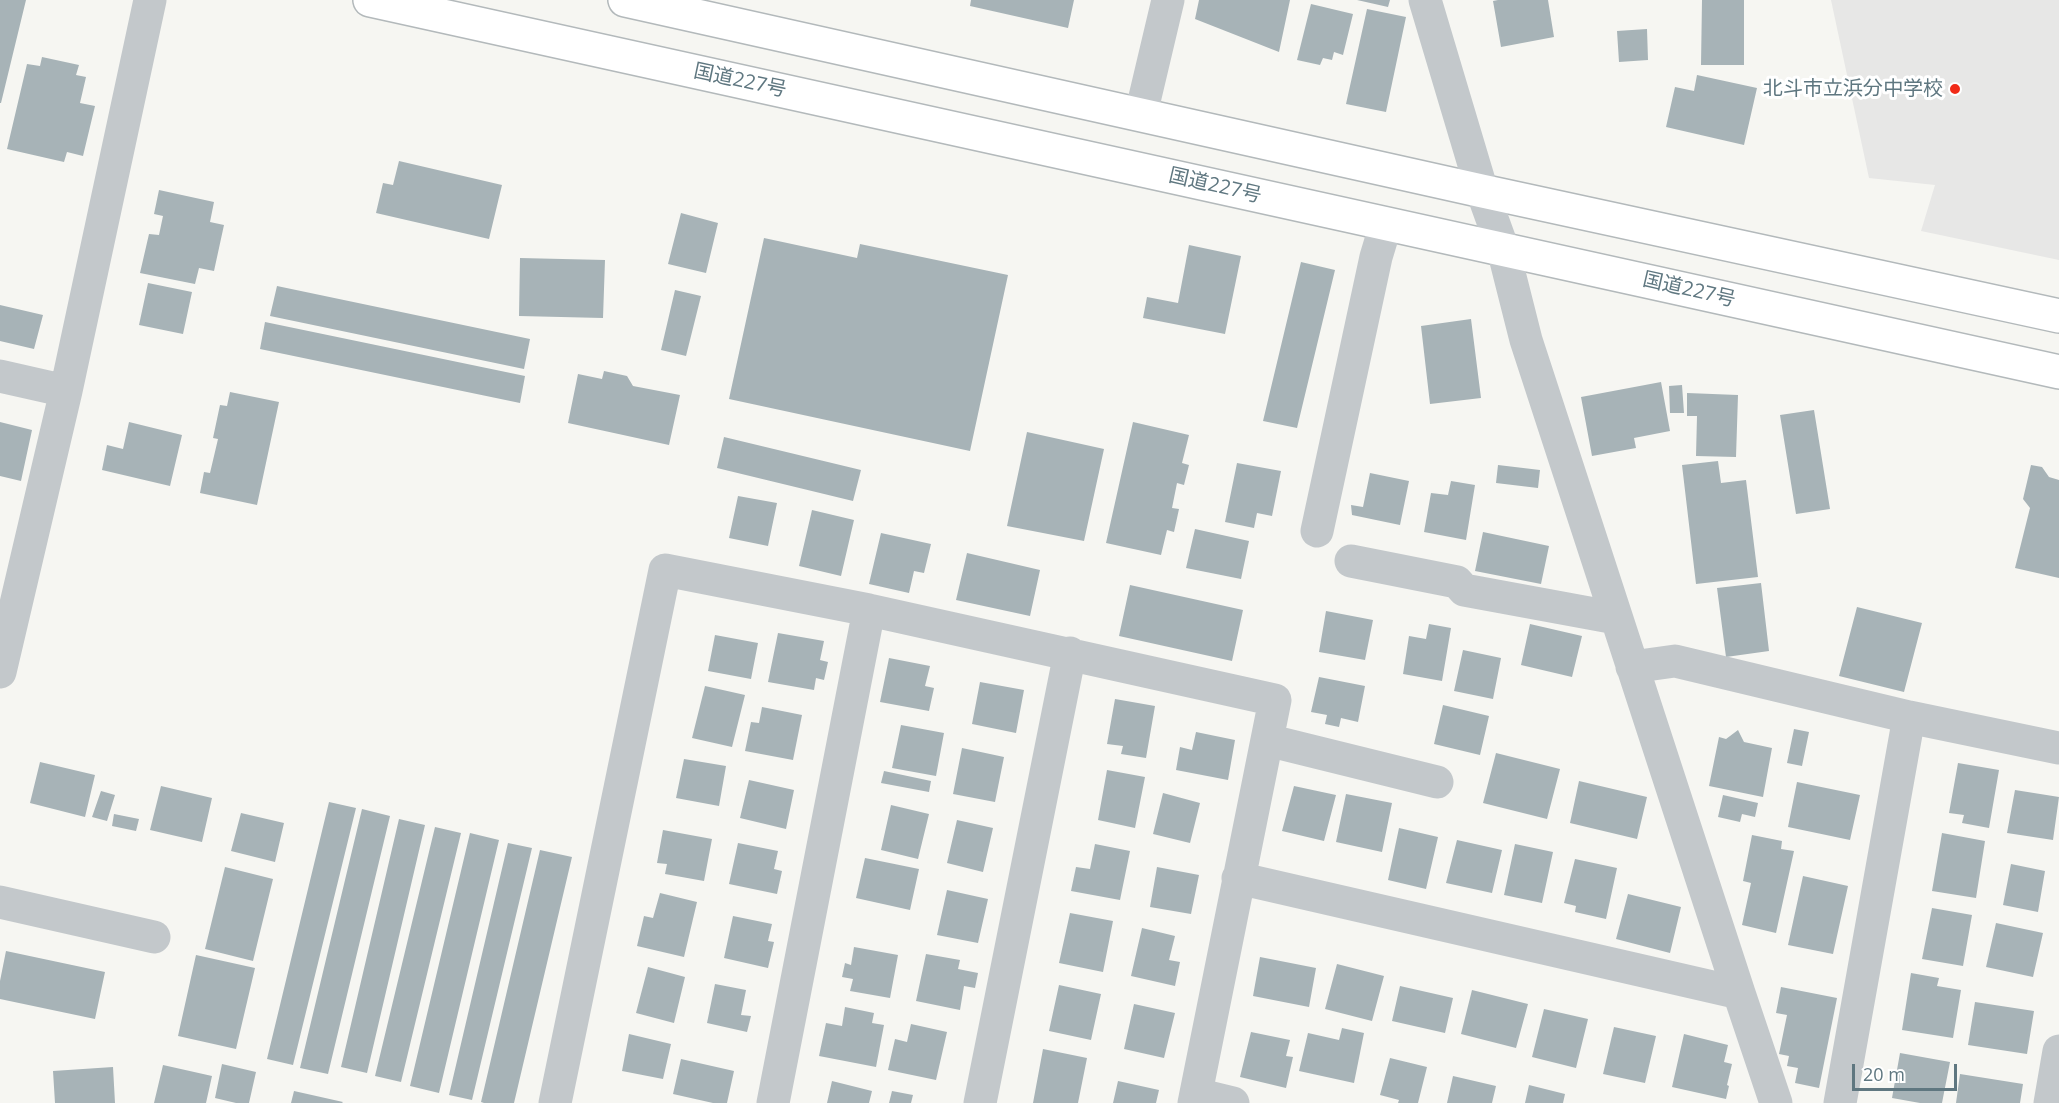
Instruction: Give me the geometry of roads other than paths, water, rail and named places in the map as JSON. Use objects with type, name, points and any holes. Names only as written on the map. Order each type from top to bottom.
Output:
[{"type":"highway","name":"国道227号","points":[[370,0],[2059,372]]},
{"type":"highway","points":[[625,0],[1482,191],[2059,316]]},
{"type":"street","points":[[0,672],[12,571],[66,391],[150,0]]},
{"type":"street","points":[[1141,114],[1168,0]]},
{"type":"street","points":[[1425,0],[1482,191],[1503,249],[1526,340],[1776,1103]]},
{"type":"street","points":[[1317,531],[1376,257],[1386,224]]},
{"type":"street","points":[[0,376],[66,391]]},
{"type":"street","points":[[1351,561],[1457,582],[1464,590],[1616,618]]},
{"type":"street","points":[[555,1103],[664,570],[869,610],[1275,700],[1195,1099],[1233,1103]]},
{"type":"street","points":[[773,1103],[869,610]]},
{"type":"street","points":[[980,1103],[1070,653]]},
{"type":"street","points":[[1632,667],[1675,661],[1909,717],[2059,748]]},
{"type":"street","points":[[1840,1103],[1909,717]]},
{"type":"street","points":[[1267,740],[1437,782]]},
{"type":"street","points":[[1238,878],[1739,993]]},
{"type":"street","points":[[0,902],[154,937]]},
{"type":"street","points":[[2050,1103],[2059,1051]]},
{"type":"place","name":"北斗市立浜分中学校","points":[[1955,89]]}]
